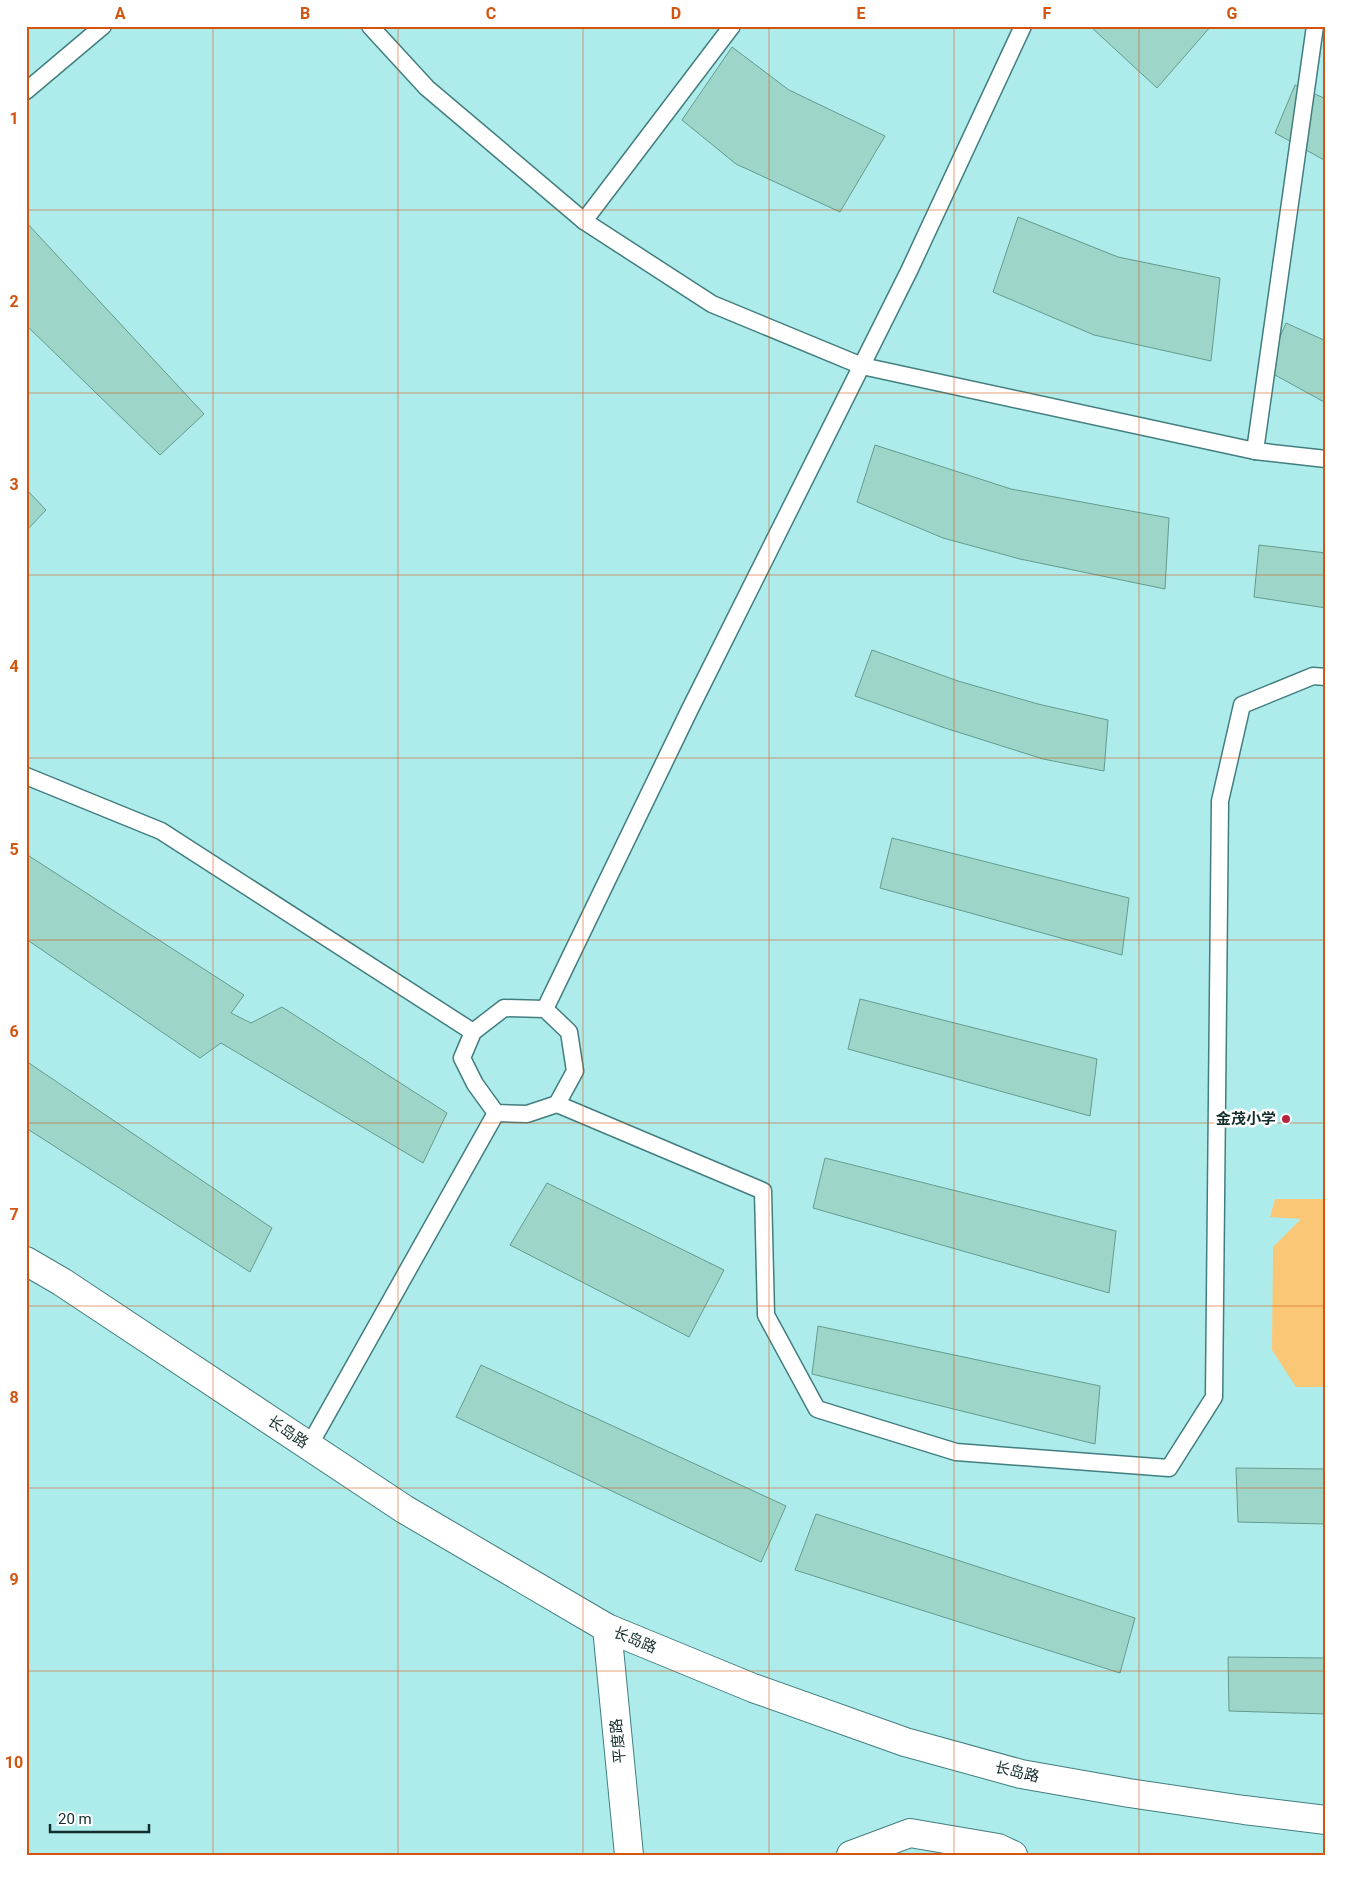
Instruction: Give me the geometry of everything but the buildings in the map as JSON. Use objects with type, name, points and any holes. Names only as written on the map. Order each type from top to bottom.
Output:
[{"type":"street","name":"长岛路","points":[[26,1261],[62,1282],[404,1509],[607,1628],[753,1688],[896,1739],[1021,1774],[1234,1809],[1326,1820]]},
{"type":"street","name":"平度路","points":[[607,1628],[629,1855]]},
{"type":"street","points":[[851,1855],[910,1833],[998,1848],[1013,1855]]},
{"type":"lane","points":[[26,90],[103,26]]},
{"type":"lane","points":[[370,26],[427,88],[584,221],[712,304],[862,366],[1255,451],[1326,459]]},
{"type":"lane","points":[[584,221],[732,26]]},
{"type":"lane","points":[[545,1009],[690,709],[909,271],[1023,26]]},
{"type":"lane","points":[[1255,451],[1315,26]]},
{"type":"lane","points":[[496,1113],[526,1114],[557,1104],[763,1191],[766,1315],[817,1409],[956,1452],[1169,1468],[1214,1397],[1220,801],[1242,705],[1313,676],[1326,677]]},
{"type":"lane","points":[[26,776],[162,831],[473,1032]]},
{"type":"lane","points":[[496,1113],[475,1084],[462,1058],[473,1032],[504,1008],[545,1009],[569,1032],[576,1071],[557,1104]]},
{"type":"lane","points":[[309,1446],[496,1113]]},
{"type":"shaded area","points":[[1275,1199],[1326,1199],[1326,1387],[1296,1387],[1272,1350],[1273,1247],[1301,1219],[1270,1217]]},
{"type":"place","name":"金茂小学","points":[[1286,1119]]}]
